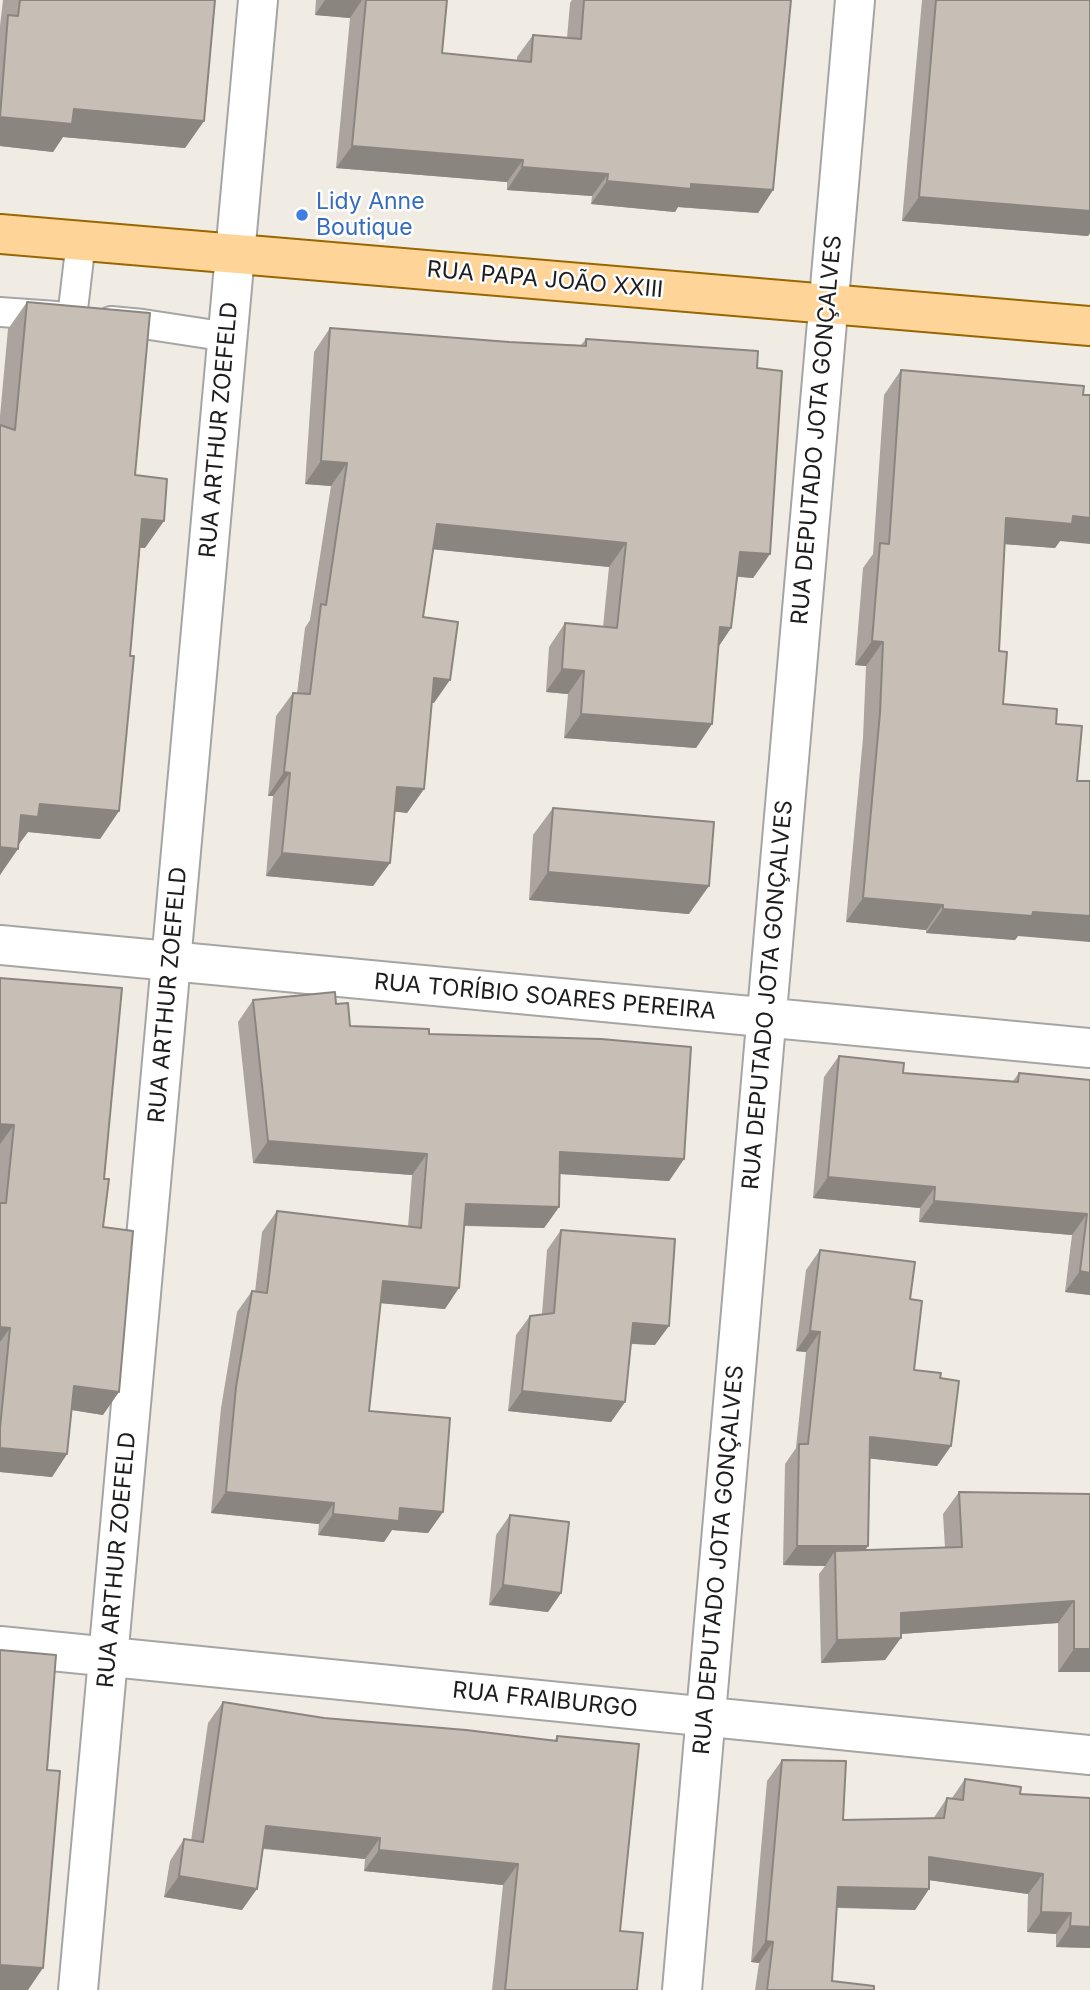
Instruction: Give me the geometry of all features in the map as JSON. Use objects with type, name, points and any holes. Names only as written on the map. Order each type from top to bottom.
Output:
[{"type":"main road","name":"RUA PAPA JOÃO XXIII","points":[[0,234],[1090,326]]},
{"type":"street","name":"RUA ARTHUR ZOEFELD","points":[[78,1990],[258,0]]},
{"type":"street","name":"RUA DEPUTADO JOTA GONÇALVES","points":[[682,1990],[855,0]]},
{"type":"street","name":"RUA TORÍBIO SOARES PEREIRA","points":[[0,945],[1090,1048]]},
{"type":"street","name":"RUA FRAIBURGO","points":[[0,1646],[1090,1755]]},
{"type":"lane","points":[[72,318],[81,241]]},
{"type":"lane","points":[[0,312],[143,324],[228,337]]},
{"type":"building","points":[[20,0],[215,0],[204,121],[74,109],[72,124],[0,117],[8,15],[18,16]]},
{"type":"building","points":[[366,0],[447,0],[442,53],[531,62],[533,35],[581,39],[584,0],[791,0],[773,190],[691,184],[691,189],[607,181],[608,174],[522,167],[523,160],[352,146]]},
{"type":"building","points":[[936,0],[1090,0],[1090,211],[919,197]]},
{"type":"building","points":[[27,302],[150,313],[135,475],[167,479],[164,521],[142,519],[130,656],[134,656],[119,811],[40,804],[38,817],[21,815],[18,849],[0,847],[0,425],[15,430]]},
{"type":"building","points":[[330,328],[509,342],[586,346],[586,339],[758,351],[757,368],[782,371],[770,554],[740,552],[731,628],[720,627],[712,724],[581,714],[584,671],[562,669],[565,623],[617,628],[626,543],[437,524],[423,617],[458,622],[450,680],[434,678],[424,789],[397,787],[390,863],[282,853],[290,773],[284,772],[293,693],[310,694],[321,604],[326,605],[347,463],[321,461]]},
{"type":"building","points":[[901,370],[1084,386],[1083,395],[1090,395],[1090,518],[1073,516],[1072,524],[1006,518],[999,651],[1007,652],[1003,704],[1057,709],[1056,724],[1082,726],[1077,781],[1090,781],[1090,916],[1033,912],[1032,916],[943,909],[943,905],[863,898],[880,713],[883,642],[872,641],[880,543],[889,544]]},
{"type":"building","points":[[553,808],[714,822],[709,886],[548,872]]},
{"type":"building","points":[[0,978],[122,988],[104,1179],[109,1179],[103,1227],[133,1231],[119,1392],[74,1386],[67,1454],[0,1448],[10,1328],[0,1327],[0,1203],[6,1203],[14,1125],[0,1124]]},
{"type":"building","points":[[335,992],[336,1004],[348,1003],[350,1026],[429,1029],[429,1034],[601,1039],[691,1047],[684,1159],[560,1152],[559,1207],[466,1204],[459,1288],[383,1281],[369,1411],[450,1418],[443,1512],[400,1508],[399,1521],[333,1514],[334,1503],[226,1492],[236,1387],[252,1291],[267,1293],[277,1211],[421,1228],[427,1154],[268,1141],[253,1000]]},
{"type":"building","points":[[839,1056],[904,1063],[903,1073],[1018,1082],[1019,1073],[1090,1080],[1090,1273],[1080,1271],[1087,1214],[934,1201],[935,1187],[828,1177]]},
{"type":"building","points":[[561,1230],[675,1239],[669,1326],[633,1323],[625,1402],[522,1391],[530,1316],[554,1313]]},
{"type":"building","points":[[820,1250],[915,1262],[910,1299],[922,1301],[914,1370],[941,1373],[940,1378],[959,1381],[951,1446],[870,1437],[868,1546],[797,1546],[799,1444],[808,1444],[820,1332],[810,1331]]},
{"type":"building","points":[[959,1492],[1090,1494],[1090,1649],[1074,1649],[1074,1601],[901,1613],[901,1638],[837,1640],[835,1551],[962,1547]]},
{"type":"building","points":[[510,1515],[569,1522],[561,1593],[503,1585]]},
{"type":"building","points":[[0,1650],[56,1655],[47,1770],[60,1771],[43,1968],[0,1965]]},
{"type":"building","points":[[223,1702],[324,1718],[557,1741],[557,1736],[639,1744],[620,1931],[643,1933],[637,1990],[505,1990],[518,1864],[379,1850],[380,1838],[266,1826],[257,1889],[179,1876],[184,1839],[203,1842]]},
{"type":"building","points":[[782,1760],[846,1761],[843,1820],[944,1818],[947,1798],[963,1800],[965,1779],[1021,1787],[1020,1794],[1090,1798],[1090,1927],[1070,1926],[1071,1913],[1041,1912],[1043,1874],[929,1857],[929,1889],[838,1887],[832,1981],[874,1986],[874,1990],[767,1990],[773,1942],[766,1941]]},
{"type":"place","name":"Lidy Anne Boutique","points":[[302,215]]}]
